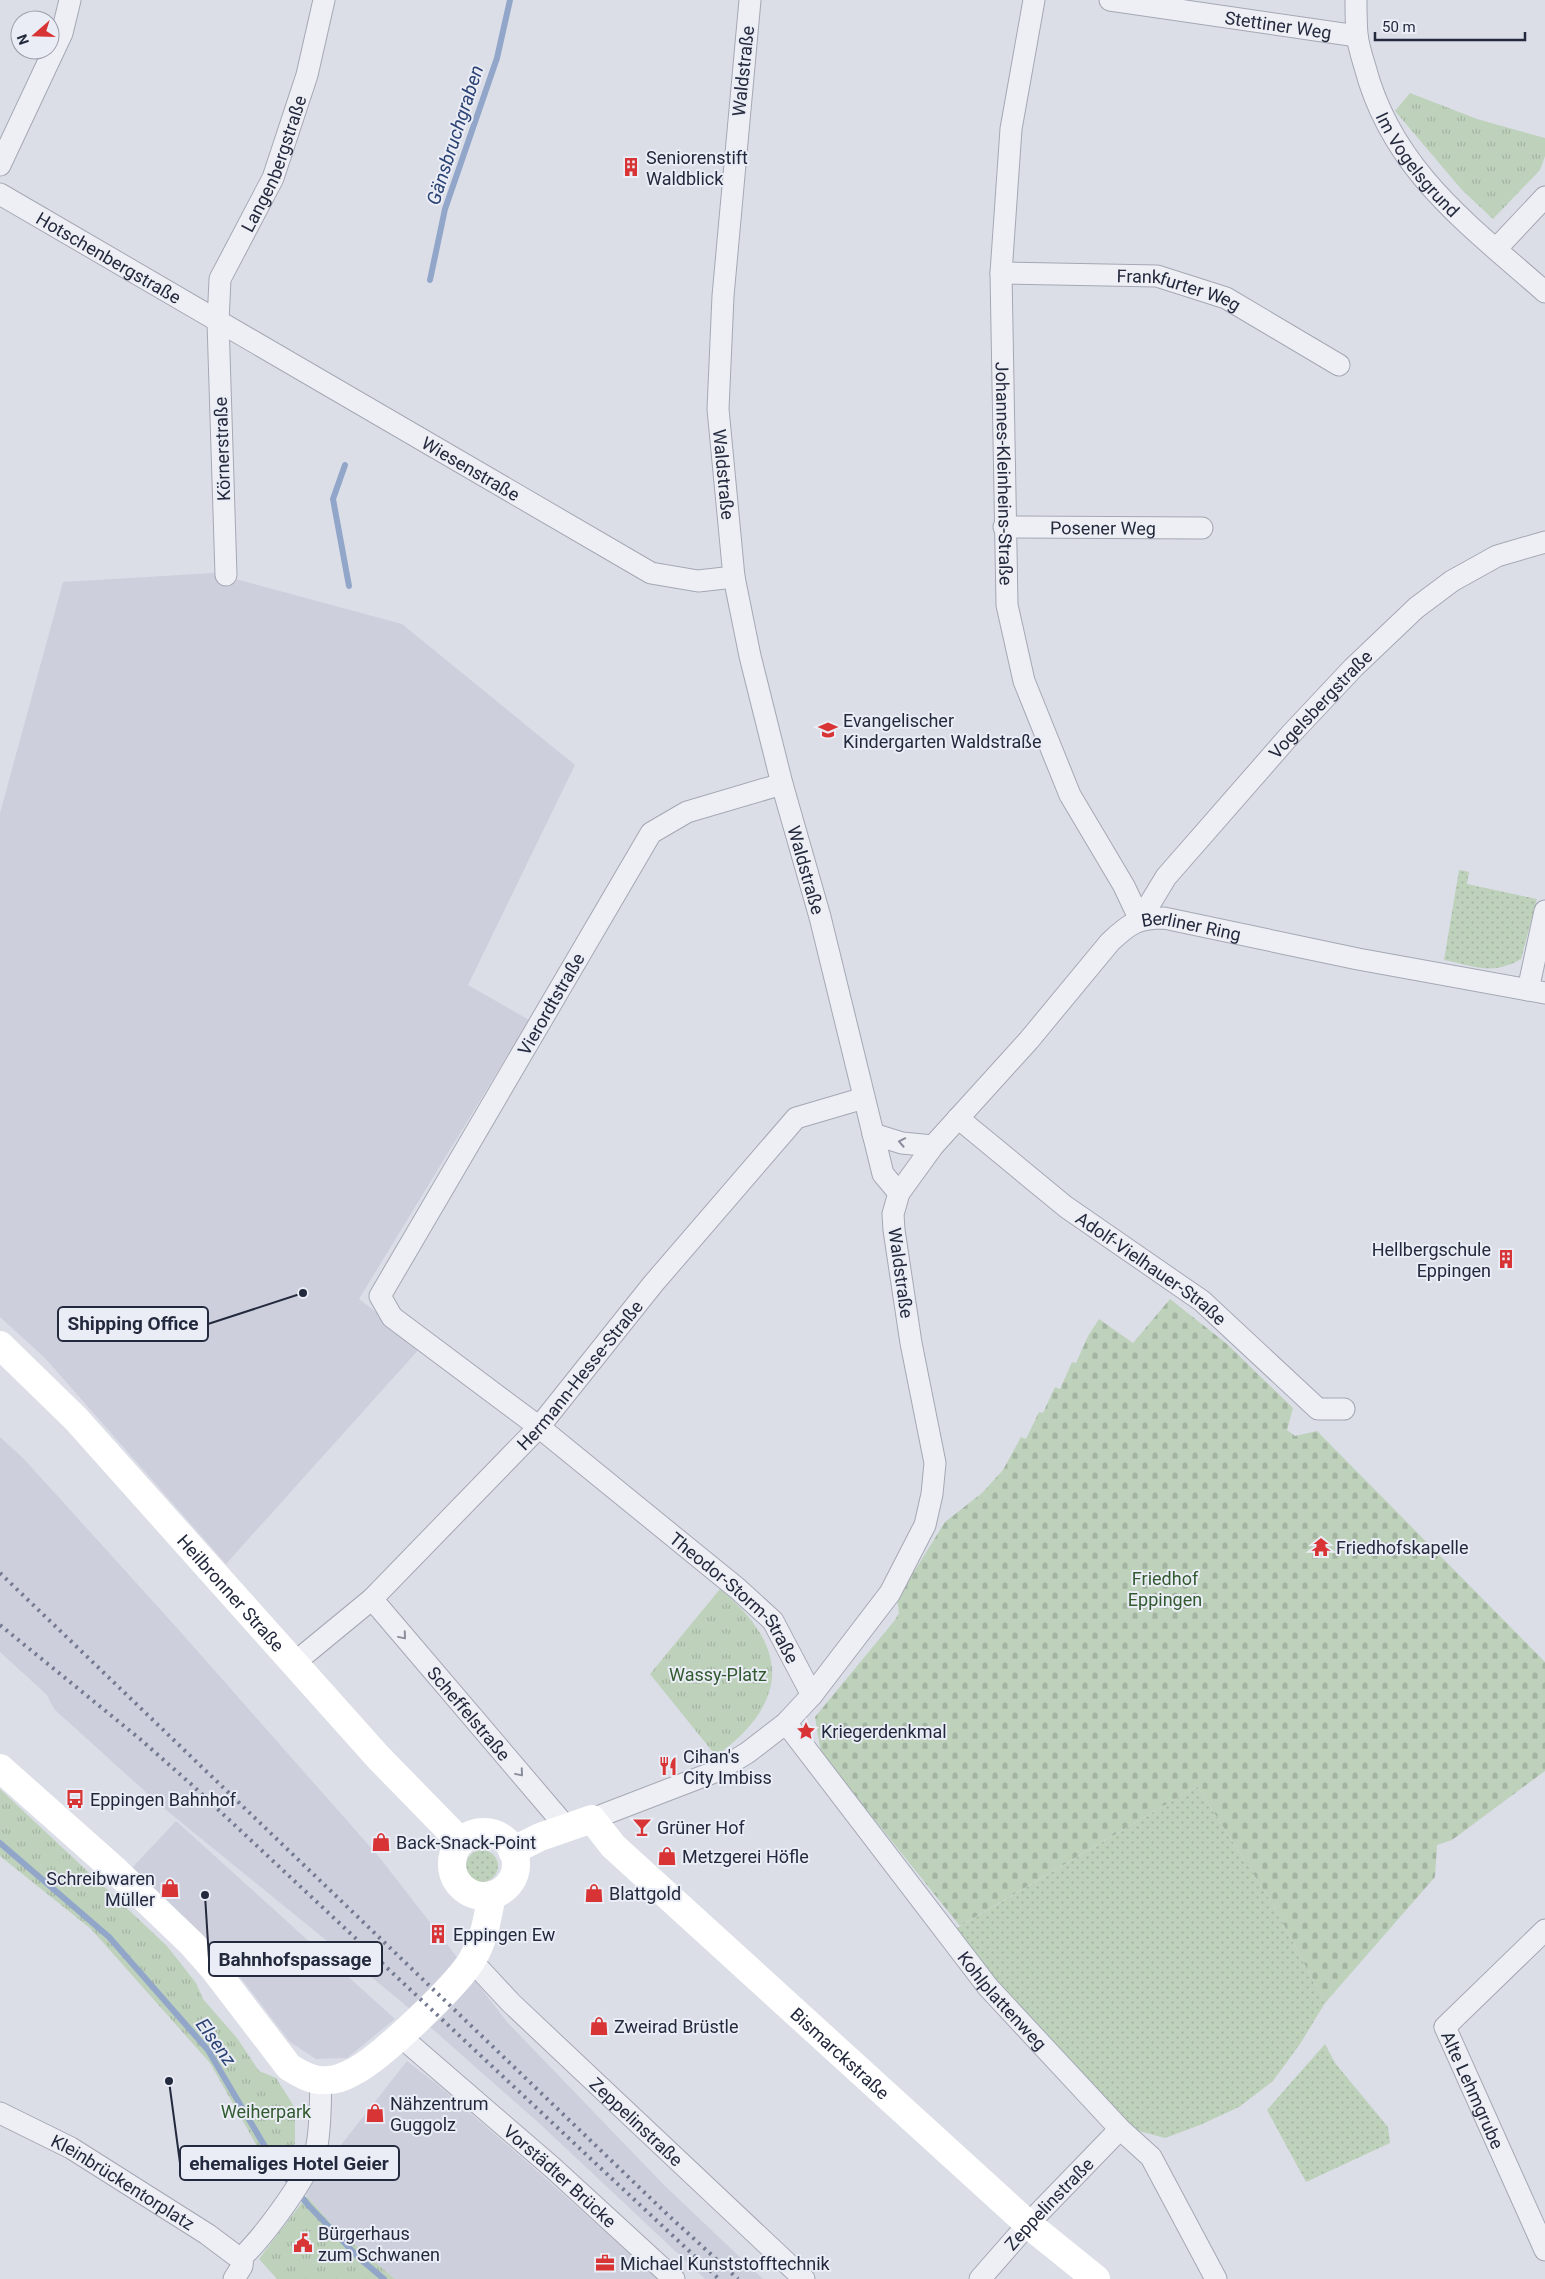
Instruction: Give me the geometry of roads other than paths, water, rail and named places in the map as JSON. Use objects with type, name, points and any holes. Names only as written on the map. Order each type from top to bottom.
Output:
[{"type":"street","points":[[0,165],[62,33],[70,0]]},
{"type":"street","name":"Langenbergstraße","points":[[218,322],[220,279],[273,178],[307,75],[324,0]]},
{"type":"street","name":"Waldstraße","points":[[750,0],[723,296],[718,409],[734,577],[750,656],[782,784],[820,917],[883,1174],[899,1192],[894,1214],[894,1230],[911,1343],[934,1463],[932,1494],[925,1524],[890,1592],[812,1695]]},
{"type":"street","name":"Johannes-Kleinheins-Straße","points":[[1034,0],[1011,129],[1001,274],[1004,527],[1007,605],[1024,681],[1070,795],[1124,886],[1140,920]]},
{"type":"street","name":"Stettiner Weg","points":[[1110,0],[1357,36]]},
{"type":"street","name":"Im Vogelsgrund","points":[[1356,0],[1357,36],[1372,95],[1397,145],[1420,177],[1496,249],[1545,292]]},
{"type":"street","name":"Hotschenbergstraße","points":[[0,194],[218,322]]},
{"type":"street","points":[[1496,249],[1545,197]]},
{"type":"street","name":"Frankfurter Weg","points":[[1001,274],[1157,276],[1226,298],[1339,365]]},
{"type":"street","name":"Körnerstraße","points":[[218,322],[226,575]]},
{"type":"street","name":"Wiesenstraße","points":[[218,322],[651,573],[698,581],[734,577]]},
{"type":"street","name":"Posener Weg","points":[[1004,527],[1202,528]]},
{"type":"street","name":"Vogelsbergstraße","points":[[1140,920],[1166,877],[1291,734],[1353,668],[1416,608],[1452,581],[1497,556],[1545,542]]},
{"type":"street","name":"Vierordtstraße","points":[[380,1296],[652,832],[687,812],[782,784]]},
{"type":"street","points":[[1536,992],[1545,911]]},
{"type":"street","name":"Berliner Ring","points":[[899,1192],[933,1146],[1029,1040],[1110,942],[1131,923],[1140,920],[1164,918],[1349,958],[1536,992]]},
{"type":"street","name":"Hermann-Hesse-Straße","points":[[293,1664],[372,1599],[540,1426],[654,1284],[796,1118],[864,1098]]},
{"type":"street","name":"Adolf-Vielhauer-Straße","points":[[958,1118],[1066,1207],[1202,1301],[1318,1409],[1344,1409]]},
{"type":"street","points":[[873,1134],[902,1143],[933,1146]]},
{"type":"street","name":"Theodor-Storm-Straße","points":[[380,1296],[392,1317],[540,1426],[738,1589],[773,1621],[812,1695]]},
{"type":"street","name":"Heilbronner Straße","points":[[0,1345],[76,1419],[293,1664],[378,1757],[461,1842]]},
{"type":"street","name":"Scheffelstraße","points":[[372,1599],[567,1828]]},
{"type":"street","points":[[512,1851],[540,1837],[592,1820],[717,1772],[747,1754],[786,1723],[812,1695]]},
{"type":"street","name":"Kohlplattenweg","points":[[786,1723],[988,1987],[1120,2128],[1151,2157],[1216,2279]]},
{"type":"street","points":[[0,1768],[116,1871],[192,1944],[214,1969],[289,2067],[301,2075],[328,2080],[354,2072],[400,2035],[472,1961],[486,1933],[492,1895]]},
{"type":"street","name":"Bismarckstraße","points":[[592,1820],[613,1846],[1028,2224],[1096,2279]]},
{"type":"street","points":[[475,1833],[492,1833],[506,1842],[512,1851],[515,1862],[513,1878],[502,1890],[492,1895],[480,1896],[469,1892],[456,1880],[452,1869],[452,1857],[461,1842],[475,1833]]},
{"type":"street","name":"Alte Lehmgrube","points":[[1545,1930],[1445,2028],[1545,2250]]},
{"type":"street","name":"Zeppelinstraße","points":[[472,1961],[511,2003],[804,2279]]},
{"type":"street","name":"Vorstädter Brücke","points":[[400,2035],[552,2168],[674,2279]]},
{"type":"street","points":[[234,2279],[242,2266],[243,2256],[260,2241],[309,2169],[317,2147],[321,2080]]},
{"type":"street","name":"Kleinbrückentorplatz","points":[[0,2113],[71,2148],[207,2234],[235,2255],[243,2256]]},
{"type":"street","name":"Zeppelinstraße","points":[[980,2279],[1028,2224],[1120,2128]]},
{"type":"waterway","name":"Gänsbruchgraben","points":[[430,280],[445,209],[497,58],[510,0]]},
{"type":"waterway","name":"Gänsbruchgraben","points":[[345,465],[333,499],[349,586]]},
{"type":"waterway","name":"Elsenz","points":[[0,1843],[109,1937],[208,2050],[277,2167],[309,2206],[359,2258],[384,2279]]},
{"type":"railway","points":[[0,1573],[669,2216],[738,2279]]},
{"type":"railway","points":[[0,1625],[140,1739],[192,1785],[719,2279]]},
{"type":"place","name":"Seniorenstift Waldblick","points":[[631,167]]},
{"type":"place","name":"Evangelischer Kindergarten Waldstraße","points":[[828,730]]},
{"type":"place","name":"Hellbergschule Eppingen","points":[[1506,1259]]},
{"type":"place","name":"Shipping Office","points":[[303,1293]]},
{"type":"place","name":"Friedhofskapelle","points":[[1321,1547]]},
{"type":"place","name":"Kriegerdenkmal","points":[[806,1731]]},
{"type":"place","name":"Cihan's City Imbiss","points":[[668,1766]]},
{"type":"place","name":"Eppingen Bahnhof","points":[[75,1799]]},
{"type":"place","name":"Grüner Hof","points":[[642,1827]]},
{"type":"place","name":"Back-Snack-Point","points":[[381,1842]]},
{"type":"place","name":"Metzgerei Höfle","points":[[667,1856]]},
{"type":"place","name":"Schreibwaren Müller","points":[[170,1888]]},
{"type":"place","name":"Blattgold","points":[[594,1893]]},
{"type":"place","name":"Bahnhofspassage","points":[[205,1895]]},
{"type":"place","name":"Eppingen Ew","points":[[438,1934]]},
{"type":"place","name":"Zweirad Brüstle","points":[[599,2026]]},
{"type":"place","name":"ehemaliges Hotel Geier","points":[[169,2081]]},
{"type":"place","name":"Nähzentrum Guggolz","points":[[375,2113]]},
{"type":"place","name":"Bürgerhaus zum Schwanen","points":[[303,2243]]},
{"type":"place","name":"Michael Kunststofftechnik","points":[[605,2263]]},
{"type":"park label","name":"Friedhof Eppingen","points":[[1165,1588]]},
{"type":"park label","name":"Wassy-Platz","points":[[718,1674]]},
{"type":"park label","name":"Weiherpark","points":[[266,2111]]}]
